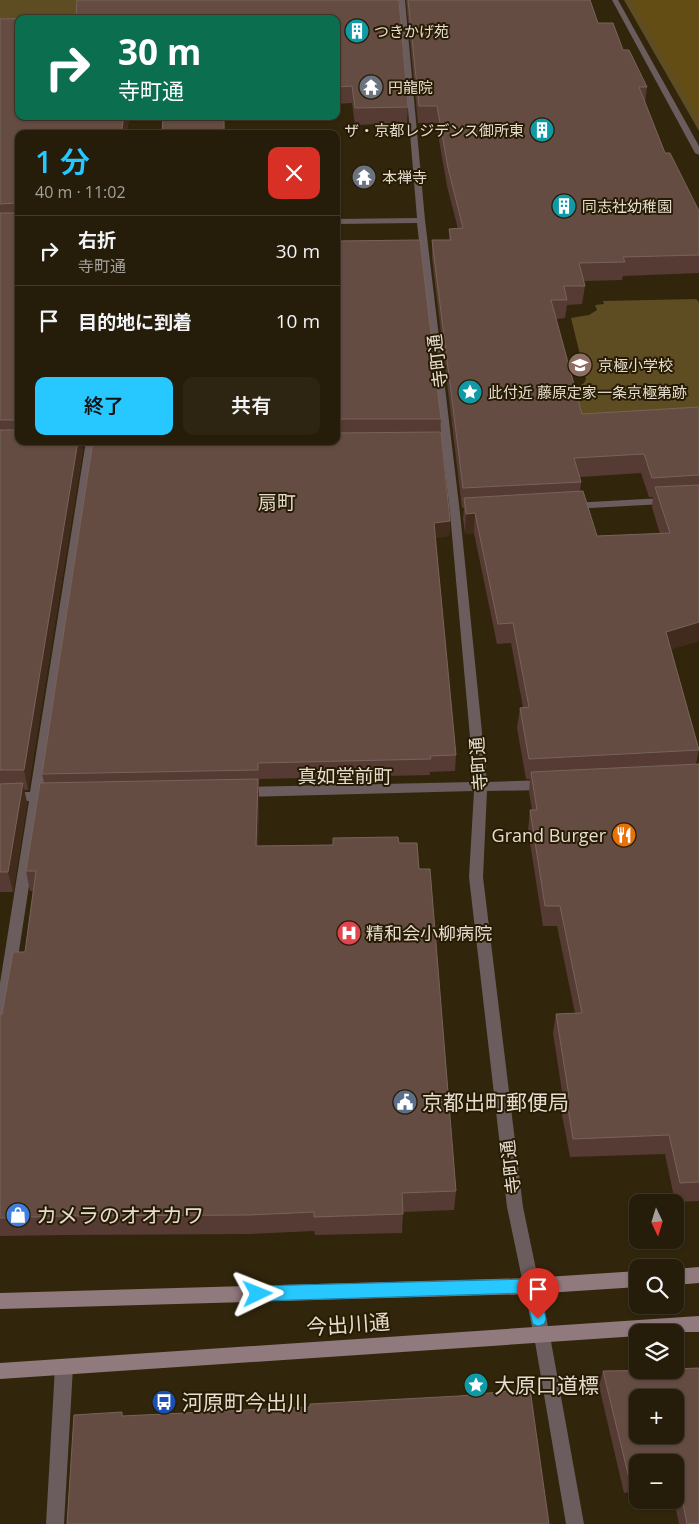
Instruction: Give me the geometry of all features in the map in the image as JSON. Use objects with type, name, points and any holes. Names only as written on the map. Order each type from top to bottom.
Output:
[{"type":"main road","points":[[684,1276],[699,1275]]},
{"type":"main road","name":"今出川通","points":[[0,1301],[531,1286],[629,1280]]},
{"type":"main road","name":"今出川通","points":[[0,1370],[542,1336],[699,1324]]},
{"type":"street","name":"寺町通","points":[[402,0],[441,443],[460,512],[481,788],[476,877],[515,1207],[542,1336],[574,1524]]},
{"type":"street","points":[[615,0],[699,153]]},
{"type":"street","points":[[340,222],[421,220]]},
{"type":"street","points":[[0,1030],[91,445]]},
{"type":"street","points":[[562,507],[699,499]]},
{"type":"street","points":[[234,793],[481,788],[561,784]]},
{"type":"street","points":[[0,797],[66,796]]},
{"type":"street","points":[[54,1524],[64,1367]]},
{"type":"shaded area","points":[[0,0],[105,0],[103,15],[15,15],[15,20],[0,22]]},
{"type":"shaded area","points":[[624,0],[699,0],[699,131]]},
{"type":"shaded area","points":[[631,0],[699,0],[699,120]]},
{"type":"shaded area","points":[[696,299],[699,302],[699,424],[578,431],[568,394],[584,383],[586,379],[571,318],[589,315],[597,310],[595,305],[604,304],[603,301]]},
{"type":"building","points":[[77,0],[399,0],[408,107],[355,108],[352,86],[340,87],[340,15],[76,15]]},
{"type":"building","points":[[408,0],[590,0],[598,23],[613,23],[623,50],[629,50],[647,87],[639,87],[665,153],[670,153],[699,211],[699,255],[623,257],[625,262],[579,263],[585,286],[564,286],[567,300],[551,300],[582,414],[699,407],[699,475],[652,478],[644,454],[574,458],[581,482],[463,488],[432,240],[451,240],[449,229],[463,228],[448,168],[437,106],[419,106]]},
{"type":"building","points":[[0,19],[15,19],[15,120],[123,120],[122,130],[15,130],[15,203],[0,204]]},
{"type":"building","points":[[163,120],[224,120],[224,130],[162,130]]},
{"type":"building","points":[[0,213],[15,213],[15,420],[0,420]]},
{"type":"building","points":[[420,240],[441,419],[340,419],[340,241]]},
{"type":"building","points":[[0,430],[15,430],[15,445],[77,445],[24,770],[0,770]]},
{"type":"building","points":[[441,432],[450,521],[434,523],[456,755],[430,756],[431,759],[258,763],[258,770],[42,774],[92,445],[340,445],[340,433]]},
{"type":"building","points":[[699,485],[699,622],[666,632],[699,750],[529,759],[520,708],[529,707],[513,623],[498,624],[475,513],[466,514],[464,498],[583,491],[597,536],[670,533],[655,487]]},
{"type":"building","points":[[699,764],[699,1182],[680,1183],[669,1135],[573,1139],[566,1096],[569,1096],[556,1014],[582,1013],[560,906],[545,906],[530,810],[537,810],[531,772]]},
{"type":"building","points":[[258,779],[256,846],[333,845],[333,838],[398,837],[399,843],[417,843],[419,869],[430,869],[456,1191],[402,1193],[403,1214],[314,1217],[314,1212],[250,1215],[0,1218],[0,1015],[2,1014],[13,952],[25,952],[36,871],[26,871],[40,783]]},
{"type":"building","points":[[23,783],[8,872],[0,872],[0,784]]},
{"type":"building","points":[[699,1368],[699,1524],[687,1524],[684,1509],[684,1454],[629,1454],[629,1478],[603,1371],[629,1371],[629,1379],[684,1379],[684,1369]]},
{"type":"building","points":[[530,1389],[549,1524],[67,1524],[74,1415],[122,1412],[122,1416],[310,1407],[310,1404],[459,1396]]},
{"type":"place","name":"つきかげ苑","points":[[357,31]]},
{"type":"place","name":"円龍院","points":[[371,87]]},
{"type":"place","name":"ザ・京都レジデンス御所東","points":[[542,130]]},
{"type":"place","name":"本禅寺","points":[[364,177]]},
{"type":"place","name":"同志社幼稚園","points":[[564,206]]},
{"type":"place","name":"京極小学校","points":[[580,365]]},
{"type":"place","name":"此付近 藤原定家一条京極第跡","points":[[470,392]]},
{"type":"place","name":"Grand Burger","points":[[624,835]]},
{"type":"place","name":"精和会小柳病院","points":[[349,933]]},
{"type":"place","name":"京都出町郵便局","points":[[405,1102]]},
{"type":"place","name":"カメラのオオカワ","points":[[18,1215]]},
{"type":"place","name":"大原口道標","points":[[476,1385]]},
{"type":"place","name":"河原町今出川","points":[[164,1402]]},
{"type":"district","name":"扇町","points":[[277,502]]},
{"type":"district","name":"真如堂前町","points":[[345,776]]},
{"type":"route","points":[[258,1294],[531,1286],[538,1319]]}]
